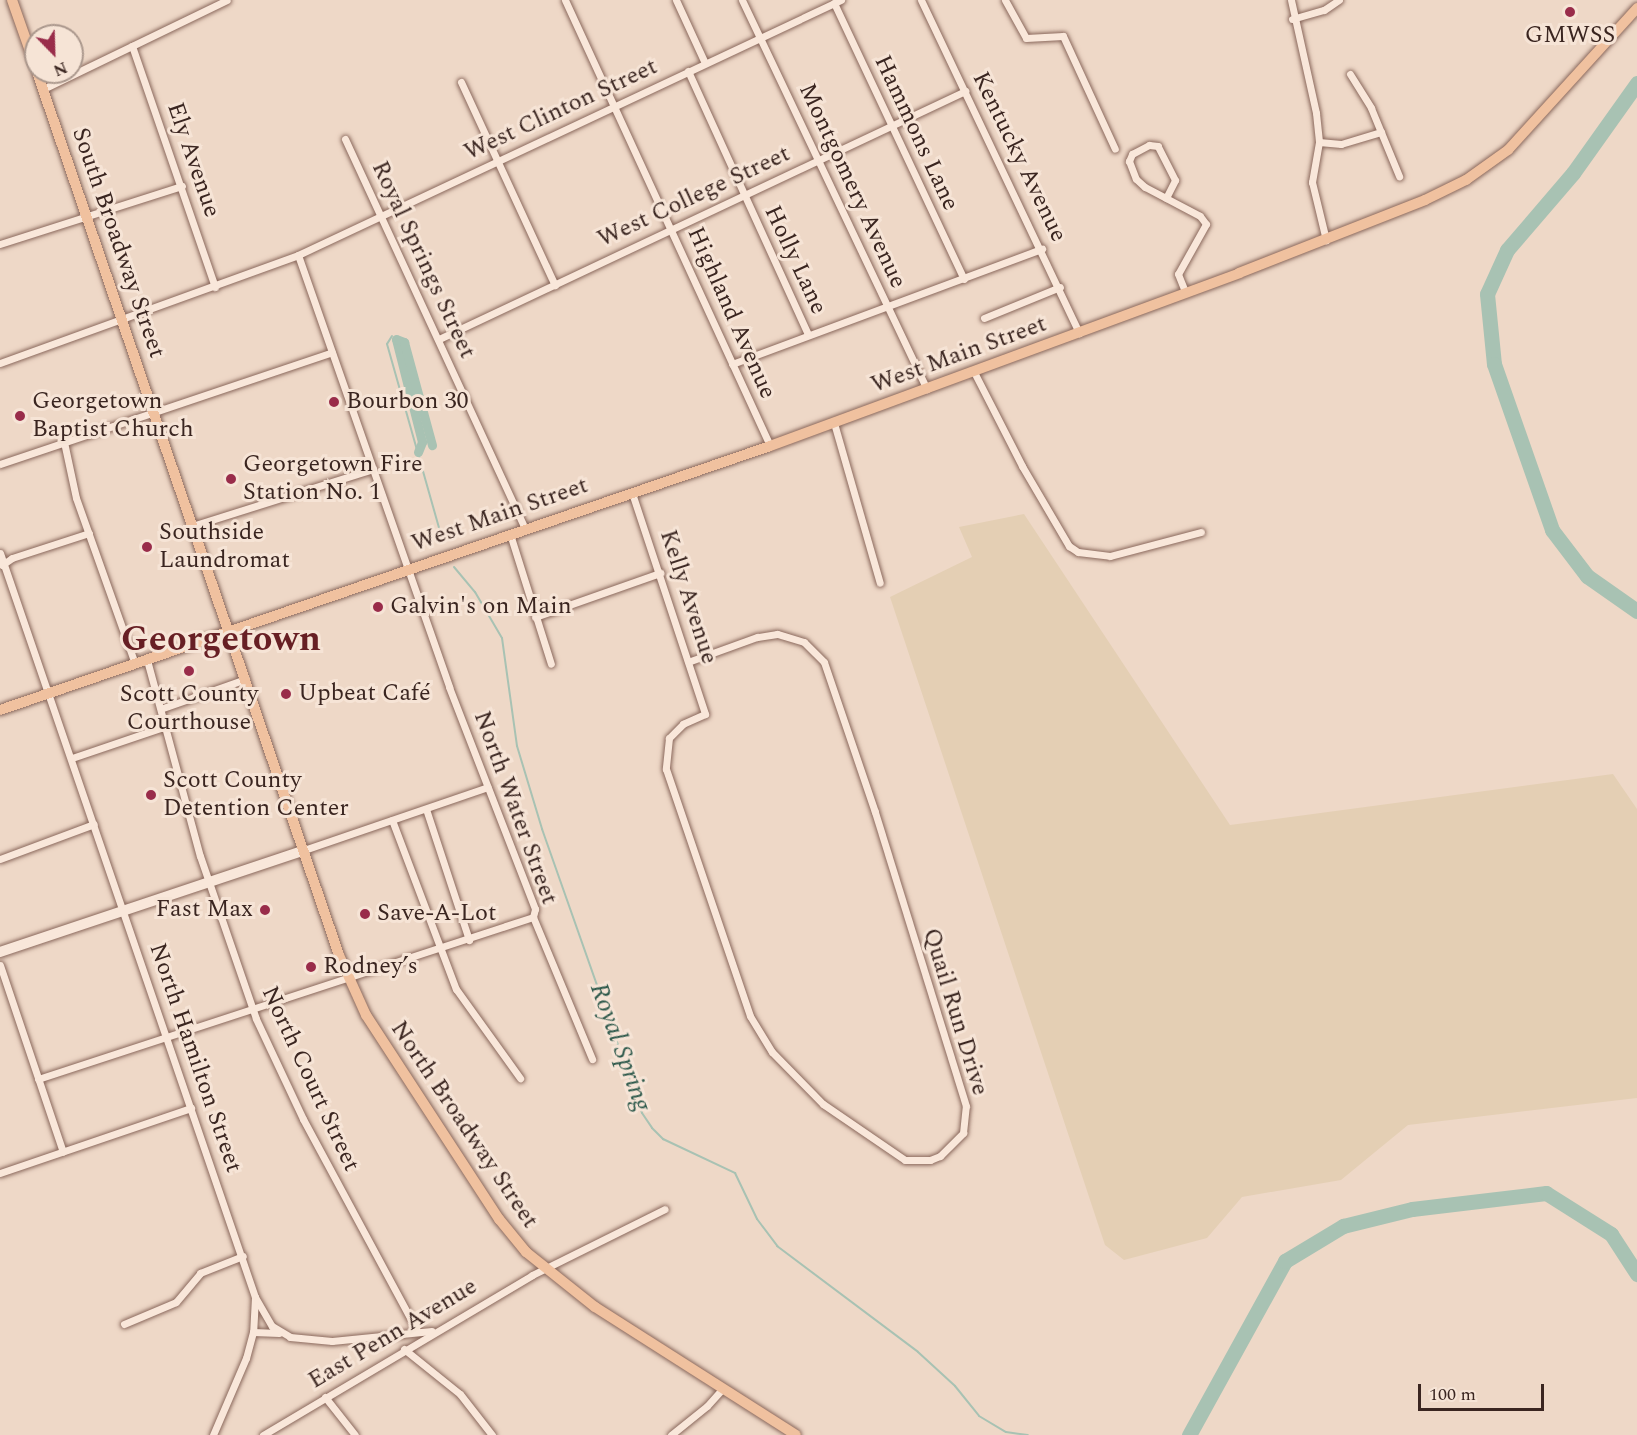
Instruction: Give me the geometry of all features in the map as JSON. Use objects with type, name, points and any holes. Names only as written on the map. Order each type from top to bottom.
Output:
[{"type":"main road","name":"South Broadway Street","points":[[12,0],[24,34]]},
{"type":"main road","name":"West Main Street","points":[[0,710],[408,568],[770,446],[1326,240],[1447,190],[1496,160],[1537,121],[1637,8]]},
{"type":"main road","name":"South Broadway Street","points":[[41,84],[152,412],[246,679]]},
{"type":"main road","name":"North Broadway Street","points":[[246,679],[348,980],[375,1030],[499,1219],[544,1269],[595,1307],[796,1435]]},
{"type":"street","points":[[43,89],[227,0]]},
{"type":"street","name":"Highland Avenue","points":[[565,0],[770,446]]},
{"type":"street","points":[[676,0],[705,63]]},
{"type":"street","name":"Montgomery Avenue","points":[[742,0],[927,389]]},
{"type":"street","name":"Kentucky Avenue","points":[[921,0],[1042,249],[1079,333]]},
{"type":"street","points":[[1005,0],[1026,38],[1063,36],[1114,149]]},
{"type":"street","points":[[1291,0],[1292,19],[1319,142],[1312,182],[1326,240]]},
{"type":"street","points":[[1292,19],[1324,10],[1339,0]]},
{"type":"street","name":"West Clinton Street","points":[[0,363],[122,321],[298,255],[837,2]]},
{"type":"street","name":"Hammons Lane","points":[[837,2],[891,125],[964,279]]},
{"type":"street","name":"Ely Avenue","points":[[132,46],[215,287]]},
{"type":"street","name":"Holly Lane","points":[[688,71],[808,334]]},
{"type":"street","points":[[1350,74],[1381,132],[1399,176]]},
{"type":"street","points":[[461,82],[555,285]]},
{"type":"street","name":"West College Street","points":[[439,339],[743,194],[965,92]]},
{"type":"street","points":[[1319,142],[1341,144],[1381,132]]},
{"type":"street","name":"Royal Springs Street","points":[[345,140],[525,529]]},
{"type":"street","points":[[1166,198],[1175,180],[1158,146],[1149,145],[1132,154],[1131,170],[1145,187],[1200,216],[1206,225],[1178,274],[1185,291]]},
{"type":"street","points":[[0,244],[182,186]]},
{"type":"street","points":[[732,364],[1042,249]]},
{"type":"street","name":"North Water Street","points":[[298,255],[408,568],[535,909],[533,917],[591,1059]]},
{"type":"street","points":[[984,318],[1060,287]]},
{"type":"street","points":[[0,464],[332,352]]},
{"type":"street","points":[[974,372],[1022,466],[1070,546],[1078,552],[1110,556],[1201,532]]},
{"type":"street","points":[[834,423],[880,583]]},
{"type":"street","points":[[64,442],[76,498],[135,664]]},
{"type":"street","points":[[192,526],[373,469]]},
{"type":"street","name":"Kelly Avenue","points":[[632,493],[705,714]]},
{"type":"street","points":[[2,565],[12,558],[89,533]]},
{"type":"street","points":[[510,534],[551,664]]},
{"type":"street","name":"North Hamilton Street","points":[[0,553],[2,565],[72,758],[243,1256],[255,1297],[253,1332],[246,1358],[213,1435]]},
{"type":"street","points":[[536,617],[660,573]]},
{"type":"street","name":"Quail Run Drive","points":[[688,662],[757,637],[777,634],[804,642],[824,662],[875,812],[966,1106],[963,1133],[940,1156],[930,1160],[905,1160],[823,1104],[772,1052],[750,1016],[666,769],[669,738],[683,724],[705,714]]},
{"type":"street","name":"North Court Street","points":[[147,660],[163,708],[163,728],[209,882],[253,1010],[303,1119],[417,1331]]},
{"type":"street","points":[[163,708],[246,679]]},
{"type":"street","points":[[72,758],[163,728]]},
{"type":"street","points":[[0,952],[488,787]]},
{"type":"street","points":[[426,808],[469,940]]},
{"type":"street","points":[[392,820],[456,989],[520,1078]]},
{"type":"street","points":[[0,859],[94,824]]},
{"type":"street","points":[[38,1079],[440,950],[533,917]]},
{"type":"street","points":[[0,965],[63,1152]]},
{"type":"street","points":[[0,1164],[1,1173],[191,1108]]},
{"type":"street","name":"East Penn Avenue","points":[[263,1435],[404,1348],[544,1269],[665,1209]]},
{"type":"street","points":[[124,1324],[176,1302],[200,1273],[243,1256]]},
{"type":"street","points":[[255,1297],[279,1333]]},
{"type":"street","points":[[253,1332],[279,1333],[332,1341],[434,1331]]},
{"type":"street","points":[[404,1348],[460,1394],[492,1435]]},
{"type":"street","points":[[671,1435],[707,1406],[723,1388]]},
{"type":"street","points":[[325,1397],[355,1435]]},
{"type":"shaded area","points":[[1024,514],[1230,825],[1613,774],[1637,809],[1637,1098],[1408,1125],[1341,1180],[1242,1197],[1207,1238],[1124,1260],[1105,1245],[890,597],[972,557],[959,527]]},
{"type":"waterway","points":[[1637,83],[1573,173],[1507,250],[1487,294],[1494,364],[1552,530],[1587,576],[1637,611]]},
{"type":"waterway","name":"Royal Spring","points":[[392,336],[387,344],[443,542]]},
{"type":"waterway","points":[[418,452],[422,442],[396,339],[404,342],[432,445]]},
{"type":"waterway","name":"Royal Spring","points":[[454,567],[475,592],[502,638],[517,746],[542,829],[642,1113],[663,1139],[735,1173],[757,1219],[777,1246],[918,1352],[955,1386],[979,1416],[1006,1432],[1028,1435]]},
{"type":"waterway","points":[[1189,1435],[1285,1261],[1343,1226],[1412,1209],[1546,1193],[1611,1234],[1637,1274]]},
{"type":"place","name":"GMWSS","points":[[1570,12]]},
{"type":"place","name":"Bourbon 30","points":[[334,402]]},
{"type":"place","name":"Georgetown Baptist Church","points":[[20,416]]},
{"type":"place","name":"Georgetown Fire Station No. 1","points":[[231,479]]},
{"type":"place","name":"Southside Laundromat","points":[[147,547]]},
{"type":"place","name":"Galvin's on Main","points":[[378,607]]},
{"type":"place","name":"Scott County Courthouse","points":[[189,671]]},
{"type":"place","name":"Upbeat Café","points":[[286,694]]},
{"type":"place","name":"Scott County Detention Center","points":[[151,795]]},
{"type":"place","name":"Fast Max","points":[[265,910]]},
{"type":"place","name":"Save-A-Lot","points":[[365,914]]},
{"type":"place","name":"Rodney’s","points":[[311,967]]},
{"type":"district","name":"Georgetown","points":[[221,640]]}]
